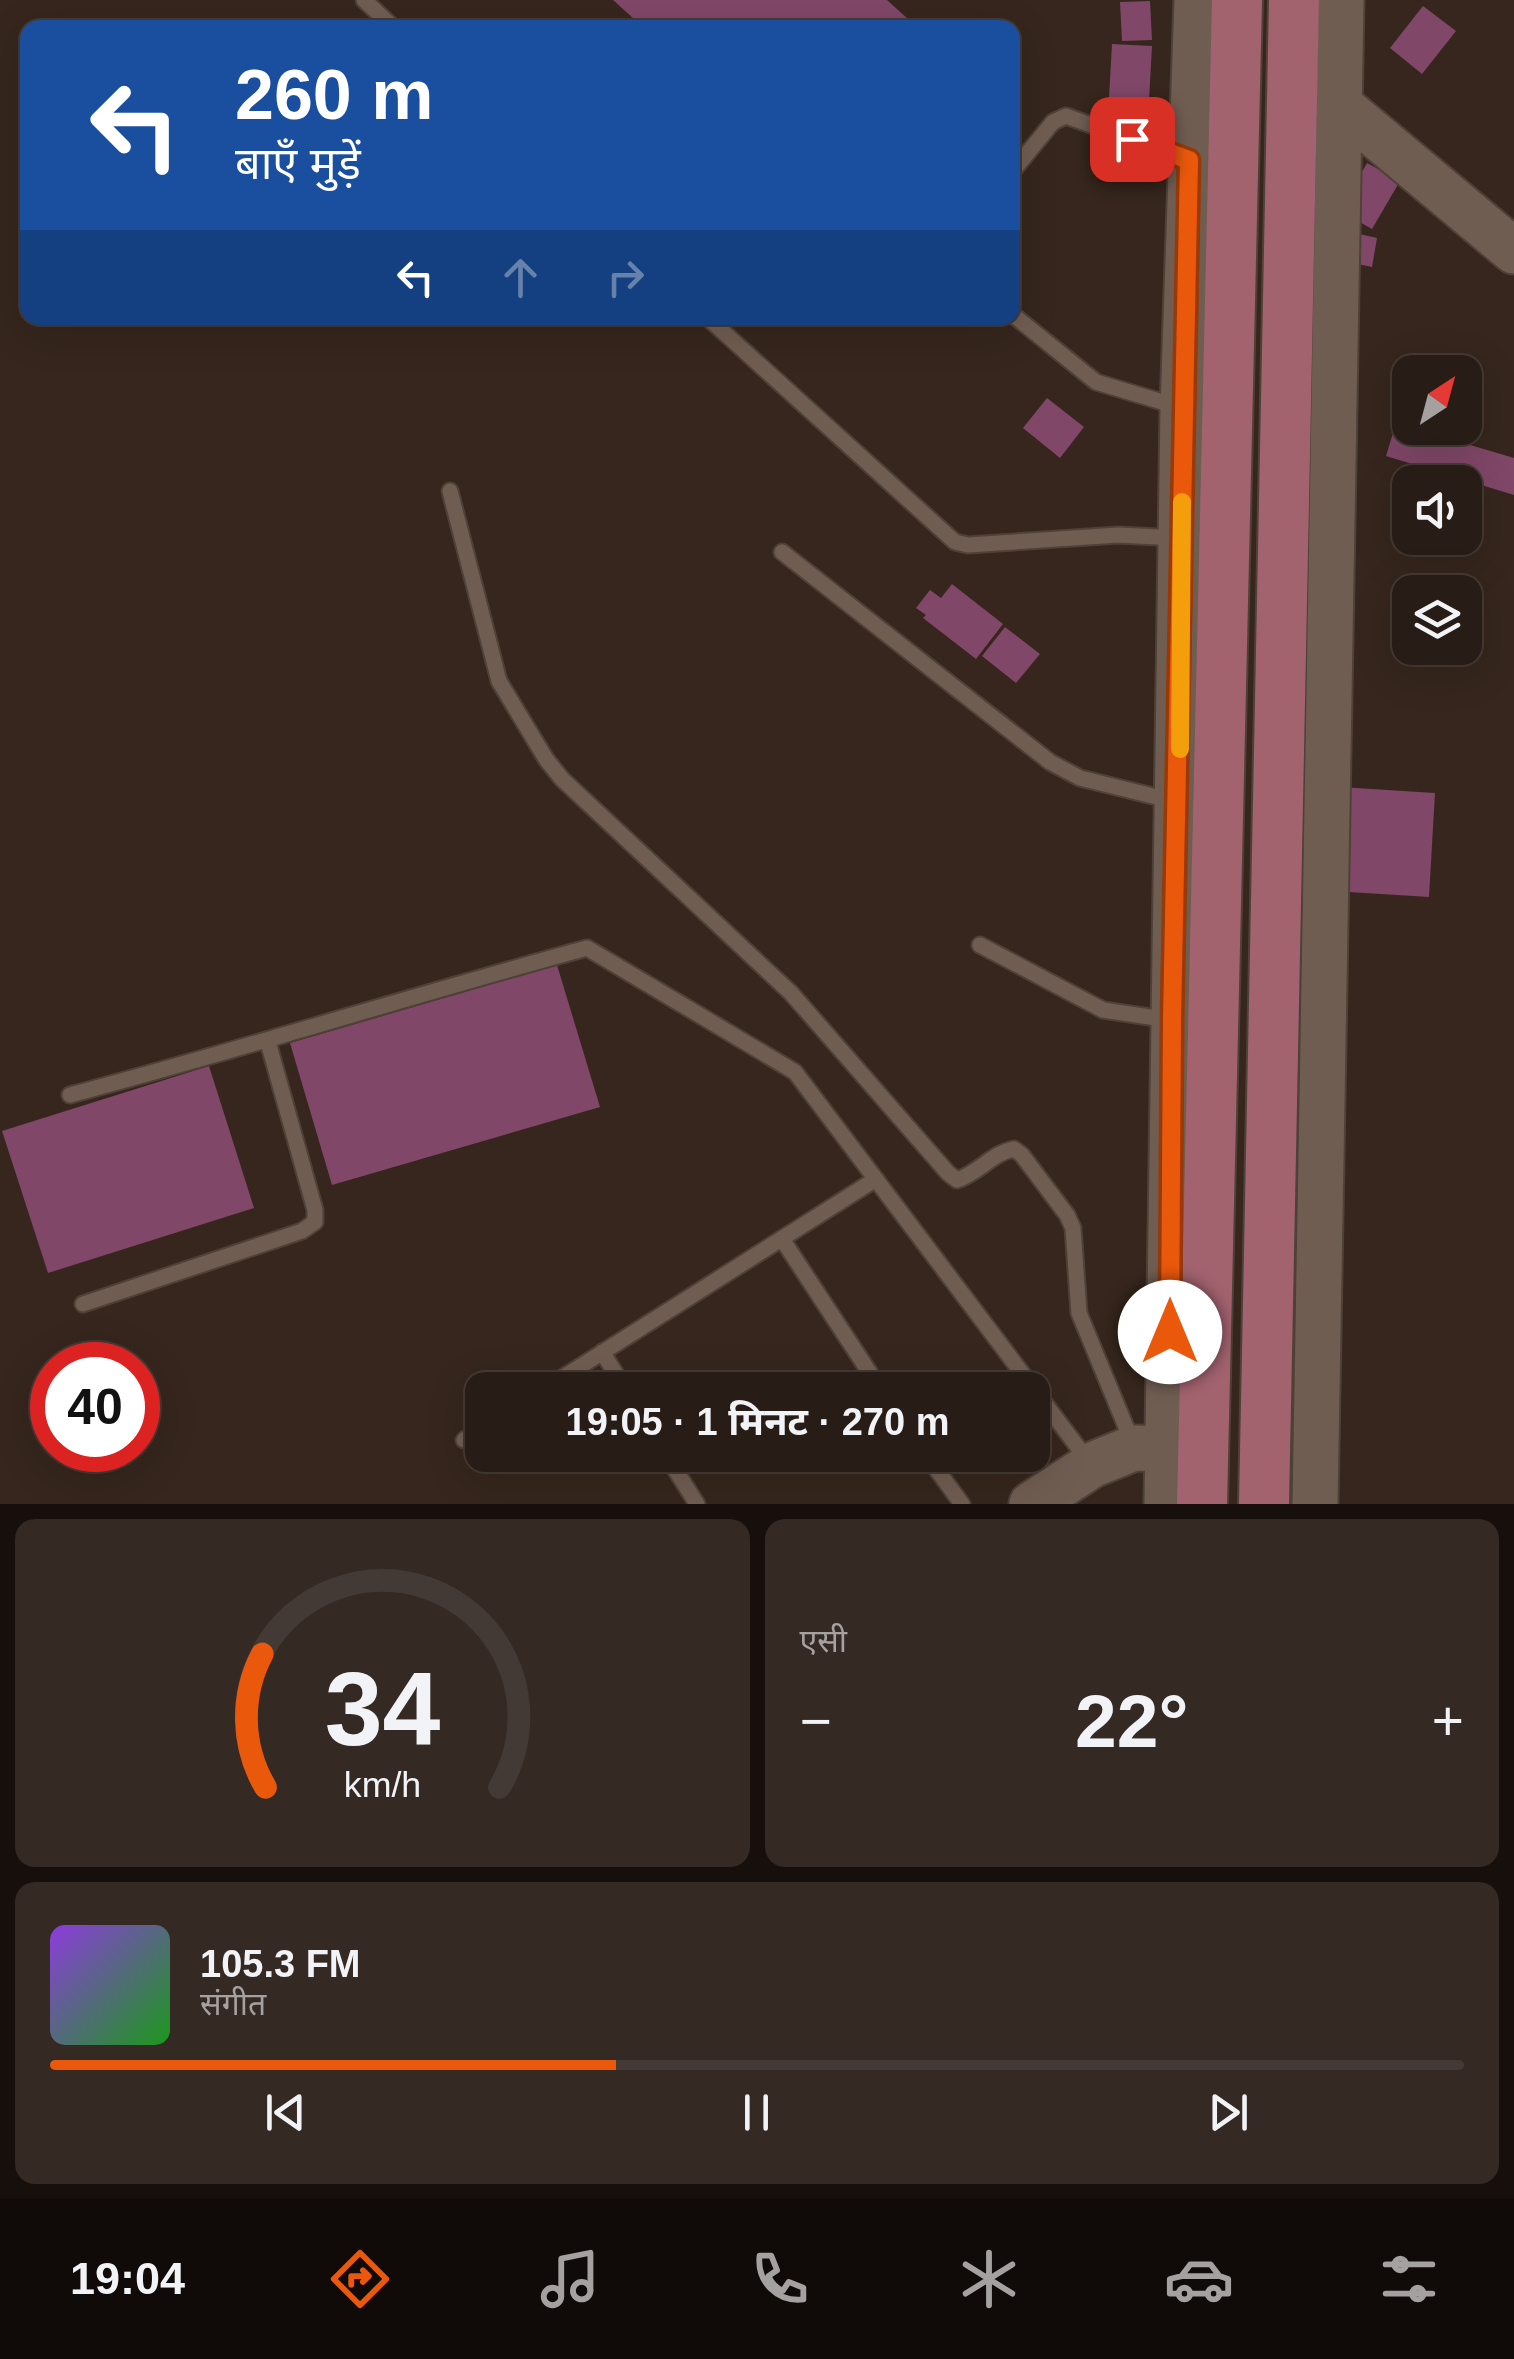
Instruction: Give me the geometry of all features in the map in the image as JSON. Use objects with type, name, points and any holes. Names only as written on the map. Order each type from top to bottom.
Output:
[{"type":"main road","points":[[1202,1504],[1237,0]]},
{"type":"main road","points":[[1264,1504],[1294,0]]},
{"type":"street","points":[[1167,1504],[1152,1448],[1172,1020],[1189,160],[1197,0]]},
{"type":"street","points":[[1314,1504],[1340,0]]},
{"type":"street","points":[[1293,66],[1514,251]]},
{"type":"street","points":[[1032,1504],[1092,1466],[1152,1448]]},
{"type":"lane","points":[[364,0],[385,20]]},
{"type":"lane","points":[[1020,162],[1054,122],[1066,116],[1189,160]]},
{"type":"lane","points":[[1020,320],[1096,382],[1183,408]]},
{"type":"lane","points":[[716,325],[955,542],[968,545],[1118,534],[1182,538]]},
{"type":"lane","points":[[450,491],[500,681],[546,759],[562,779],[791,993],[948,1173],[957,1180],[971,1176],[1002,1151],[1014,1149],[1022,1155],[1067,1214],[1073,1228],[1079,1313],[1152,1448]]},
{"type":"lane","points":[[782,552],[1050,762],[1080,778],[1178,802]]},
{"type":"lane","points":[[980,945],[1102,1010],[1172,1020]]},
{"type":"lane","points":[[70,1096],[587,948],[794,1072],[1092,1466]]},
{"type":"lane","points":[[83,1304],[302,1231],[315,1222],[316,1210],[268,1042]]},
{"type":"lane","points":[[571,1372],[876,1179]]},
{"type":"lane","points":[[782,1239],[870,1372]]},
{"type":"lane","points":[[602,1352],[615,1372]]},
{"type":"lane","points":[[677,1472],[697,1504]]},
{"type":"lane","points":[[938,1472],[962,1504]]},
{"type":"building","points":[[613,0],[887,0],[909,20],[635,20]]},
{"type":"building","points":[[1150,1],[1152,40],[1122,41],[1120,2]]},
{"type":"building","points":[[1423,6],[1456,31],[1422,74],[1390,48]]},
{"type":"building","points":[[1112,44],[1152,46],[1149,100],[1109,98]]},
{"type":"building","points":[[1367,163],[1400,181],[1372,229],[1340,211]]},
{"type":"building","points":[[1359,234],[1377,238],[1372,267],[1353,263]]},
{"type":"building","points":[[1047,398],[1084,427],[1060,458],[1023,428]]},
{"type":"building","points":[[1392,436],[1392,445],[1470,445],[1514,458],[1514,495],[1482,485],[1482,465],[1416,465],[1386,456]]},
{"type":"building","points":[[952,584],[1003,624],[976,659],[923,618],[926,615],[916,608],[930,590],[941,598]]},
{"type":"building","points":[[1005,627],[1040,654],[1016,683],[982,656]]},
{"type":"building","points":[[1340,787],[1435,793],[1429,897],[1333,891]]},
{"type":"building","points":[[557,965],[600,1107],[332,1185],[290,1043]]},
{"type":"building","points":[[209,1066],[254,1208],[48,1273],[2,1131]]},
{"type":"slow traffic","points":[[1180,749],[1182,502]]},
{"type":"route","points":[[1132,139],[1189,160],[1172,1020],[1170,1332]]}]
